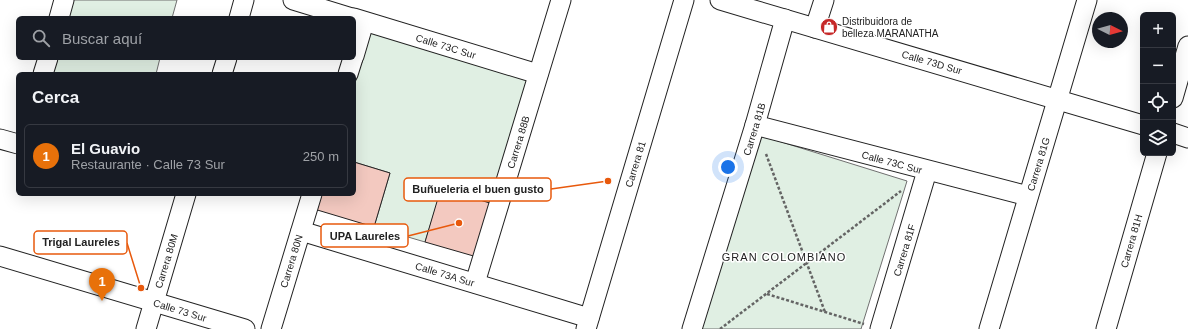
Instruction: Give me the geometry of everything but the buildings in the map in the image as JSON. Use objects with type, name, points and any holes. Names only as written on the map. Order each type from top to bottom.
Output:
[{"type":"street","points":[[60,16],[64,0]]},
{"type":"street","points":[[240,16],[244,0]]},
{"type":"street","name":"Calle 73C Sur","points":[[293,0],[347,16]]},
{"type":"street","name":"Carrera 88B","points":[[475,283],[561,0]]},
{"type":"street","name":"Carrera 81","points":[[588,323],[684,0]]},
{"type":"street","name":"Calle 73D Sur","points":[[720,0],[1140,123]]},
{"type":"street","points":[[815,28],[824,0]]},
{"type":"street","name":"Carrera 81G","points":[[989,329],[1058,99],[1085,1]]},
{"type":"street","points":[[356,32],[357,19]]},
{"type":"street","name":"Calle 73C Sur","points":[[357,19],[538,74]]},
{"type":"street","name":"Carrera 81B","points":[[692,329],[755,125],[785,19]]},
{"type":"street","points":[[1176,88],[1188,46]]},
{"type":"street","points":[[44,72],[47,60]]},
{"type":"street","points":[[223,72],[226,60]]},
{"type":"street","points":[[349,72],[353,60]]},
{"type":"street","name":"Calle 73C Sur","points":[[755,125],[927,171],[1028,196]]},
{"type":"street","points":[[1176,134],[1188,138]]},
{"type":"street","points":[[0,139],[16,143]]},
{"type":"street","name":"Carrera 81H","points":[[1106,329],[1156,156]]},
{"type":"street","name":"Carrera 81F","points":[[873,327],[927,171]]},
{"type":"street","name":"Carrera 80M","points":[[146,329],[185,196]]},
{"type":"street","name":"Carrera 80N","points":[[271,329],[311,196]]},
{"type":"street","name":"Calle 73A Sur","points":[[301,231],[475,283],[588,323]]},
{"type":"street","name":"Calle 73 Sur","points":[[0,256],[245,329]]},
{"type":"path","points":[[755,125],[824,312]]},
{"type":"path","points":[[720,329],[903,190]]},
{"type":"path","points":[[767,294],[873,327]]},
{"type":"green space","points":[[70,0],[177,0],[173,16],[66,16]]},
{"type":"green space","points":[[366,30],[530,78],[493,204],[442,188],[425,242],[374,227],[390,173],[356,163],[356,72],[355,72]]},
{"type":"green space","points":[[52,60],[160,60],[156,72],[49,72]]},
{"type":"green space","points":[[759,135],[907,181],[861,329],[699,329]]},
{"type":"place","name":"Distribuidora de belleza MARANATHA","points":[[829,27]]},
{"type":"place","name":"Buñueleria el buen gusto","points":[[608,181]]},
{"type":"place","name":"UPA Laureles","points":[[459,223]]},
{"type":"place","name":"Trigal Laureles","points":[[141,288]]},
{"type":"place","name":"El Guavio","points":[[102,301]]},
{"type":"district","name":"GRAN COLOMBIANO","points":[[784,257]]}]
